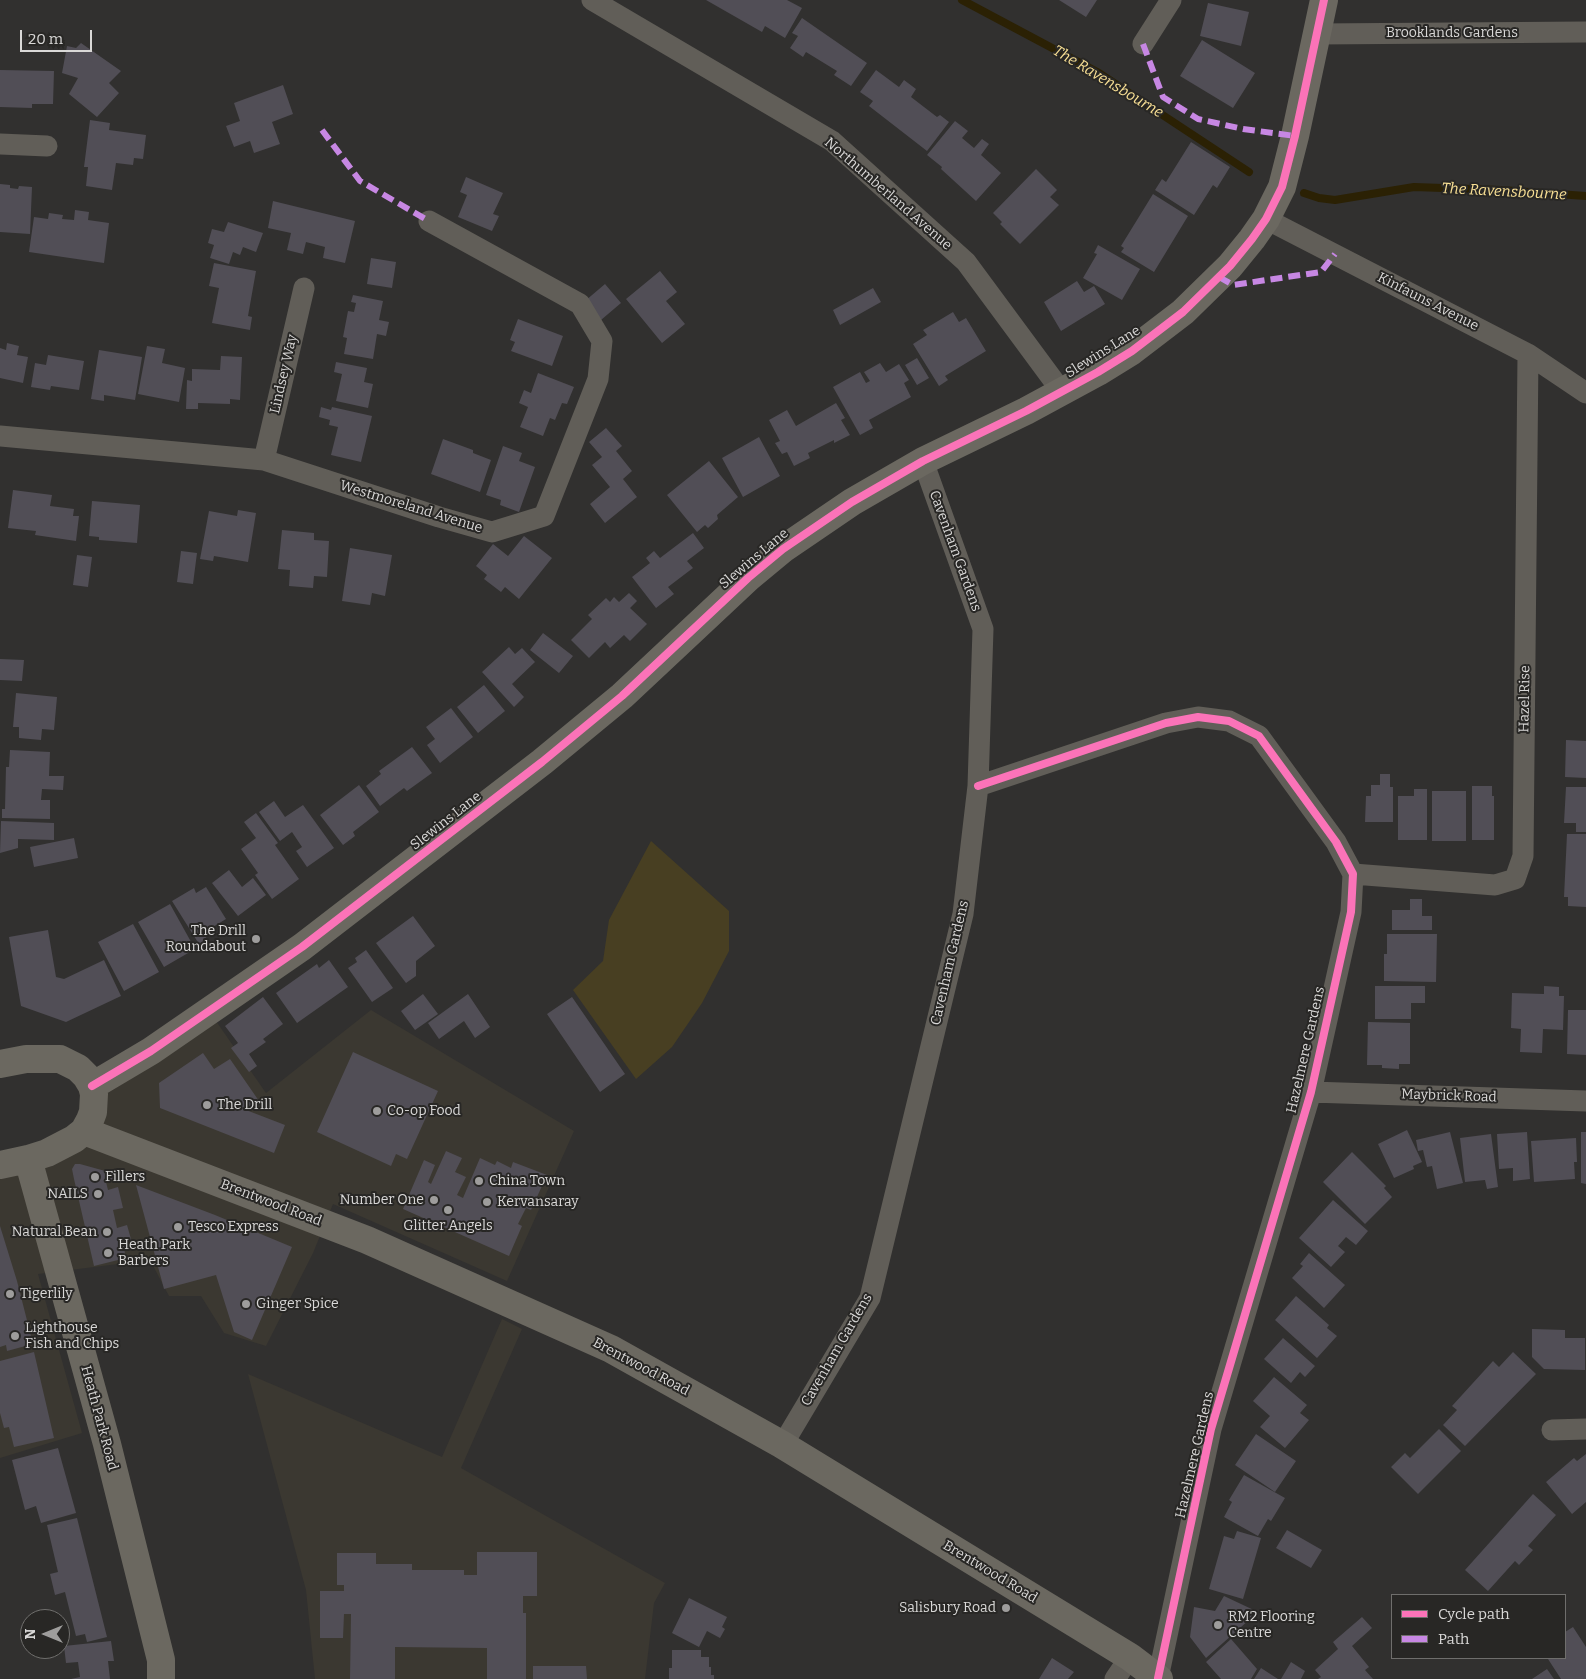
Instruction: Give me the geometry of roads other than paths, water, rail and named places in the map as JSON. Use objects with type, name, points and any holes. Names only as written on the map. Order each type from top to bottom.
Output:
[{"type":"street","name":"Northumberland Avenue","points":[[592,0],[832,141],[966,262],[1062,392]]},
{"type":"street","points":[[1144,44],[1171,0]]},
{"type":"street","name":"Slewins Lane","points":[[92,1086],[151,1051],[302,947],[542,762],[622,696],[748,578],[783,549],[852,502],[923,461],[1026,411],[1098,372],[1132,350],[1183,312],[1230,266],[1266,219],[1282,187],[1289,165],[1324,0]]},
{"type":"street","name":"Brooklands Gardens","points":[[1318,34],[1586,32]]},
{"type":"street","points":[[0,144],[47,146]]},
{"type":"street","name":"Kinfauns Avenue","points":[[1266,219],[1528,354],[1586,393]]},
{"type":"street","name":"Westmoreland Avenue","points":[[0,436],[264,460],[439,517],[492,532],[544,516],[598,379],[602,341],[580,304],[429,221]]},
{"type":"street","name":"Lindsey Way","points":[[264,460],[304,288]]},
{"type":"street","name":"Hazel Rise","points":[[1353,874],[1495,885],[1515,878],[1523,856],[1528,354]]},
{"type":"street","name":"Cavenham Gardens","points":[[781,1444],[789,1434],[870,1298],[963,914],[978,786],[983,629],[923,461]]},
{"type":"street","points":[[978,786],[1166,723],[1198,717],[1229,721],[1258,736],[1336,842],[1353,874]]},
{"type":"street","name":"Hazelmere Gardens","points":[[1159,1679],[1211,1428],[1311,1092],[1351,912],[1353,874]]},
{"type":"street","points":[[0,1064],[26,1059],[60,1059],[78,1068],[92,1086],[94,1094],[93,1112],[84,1130],[74,1139],[61,1147],[28,1159],[0,1165]]},
{"type":"street","name":"Maybrick Road","points":[[1311,1092],[1586,1101]]},
{"type":"street","name":"Brentwood Road","points":[[84,1130],[367,1240],[611,1349],[781,1444],[1122,1668],[1159,1679]]},
{"type":"street","name":"Heath Park Road","points":[[28,1159],[107,1444],[161,1660],[161,1679]]},
{"type":"street","points":[[1552,1430],[1586,1429]]},
{"type":"waterway","name":"The Ravensbourne","points":[[962,0],[1099,73],[1249,172]]},
{"type":"waterway","name":"The Ravensbourne","points":[[1304,193],[1319,198],[1335,200],[1414,187],[1501,190],[1586,196]]},
{"type":"place","name":"The Drill Roundabout","points":[[256,939]]},
{"type":"place","name":"The Drill","points":[[207,1105]]},
{"type":"place","name":"Co-op Food","points":[[377,1111]]},
{"type":"place","name":"Fillers","points":[[95,1177]]},
{"type":"place","name":"China Town","points":[[479,1181]]},
{"type":"place","name":"NAILS","points":[[98,1194]]},
{"type":"place","name":"Number One","points":[[434,1200]]},
{"type":"place","name":"Kervansaray","points":[[487,1202]]},
{"type":"place","name":"Glitter Angels","points":[[448,1210]]},
{"type":"place","name":"Tesco Express","points":[[178,1227]]},
{"type":"place","name":"Natural Bean","points":[[107,1232]]},
{"type":"place","name":"Heath Park Barbers","points":[[108,1253]]},
{"type":"place","name":"Tigerlily","points":[[10,1294]]},
{"type":"place","name":"Ginger Spice","points":[[246,1304]]},
{"type":"place","name":"Lighthouse Fish and Chips","points":[[15,1336]]},
{"type":"place","name":"Salisbury Road","points":[[1006,1608]]},
{"type":"place","name":"RM2 Flooring Centre","points":[[1218,1625]]}]
